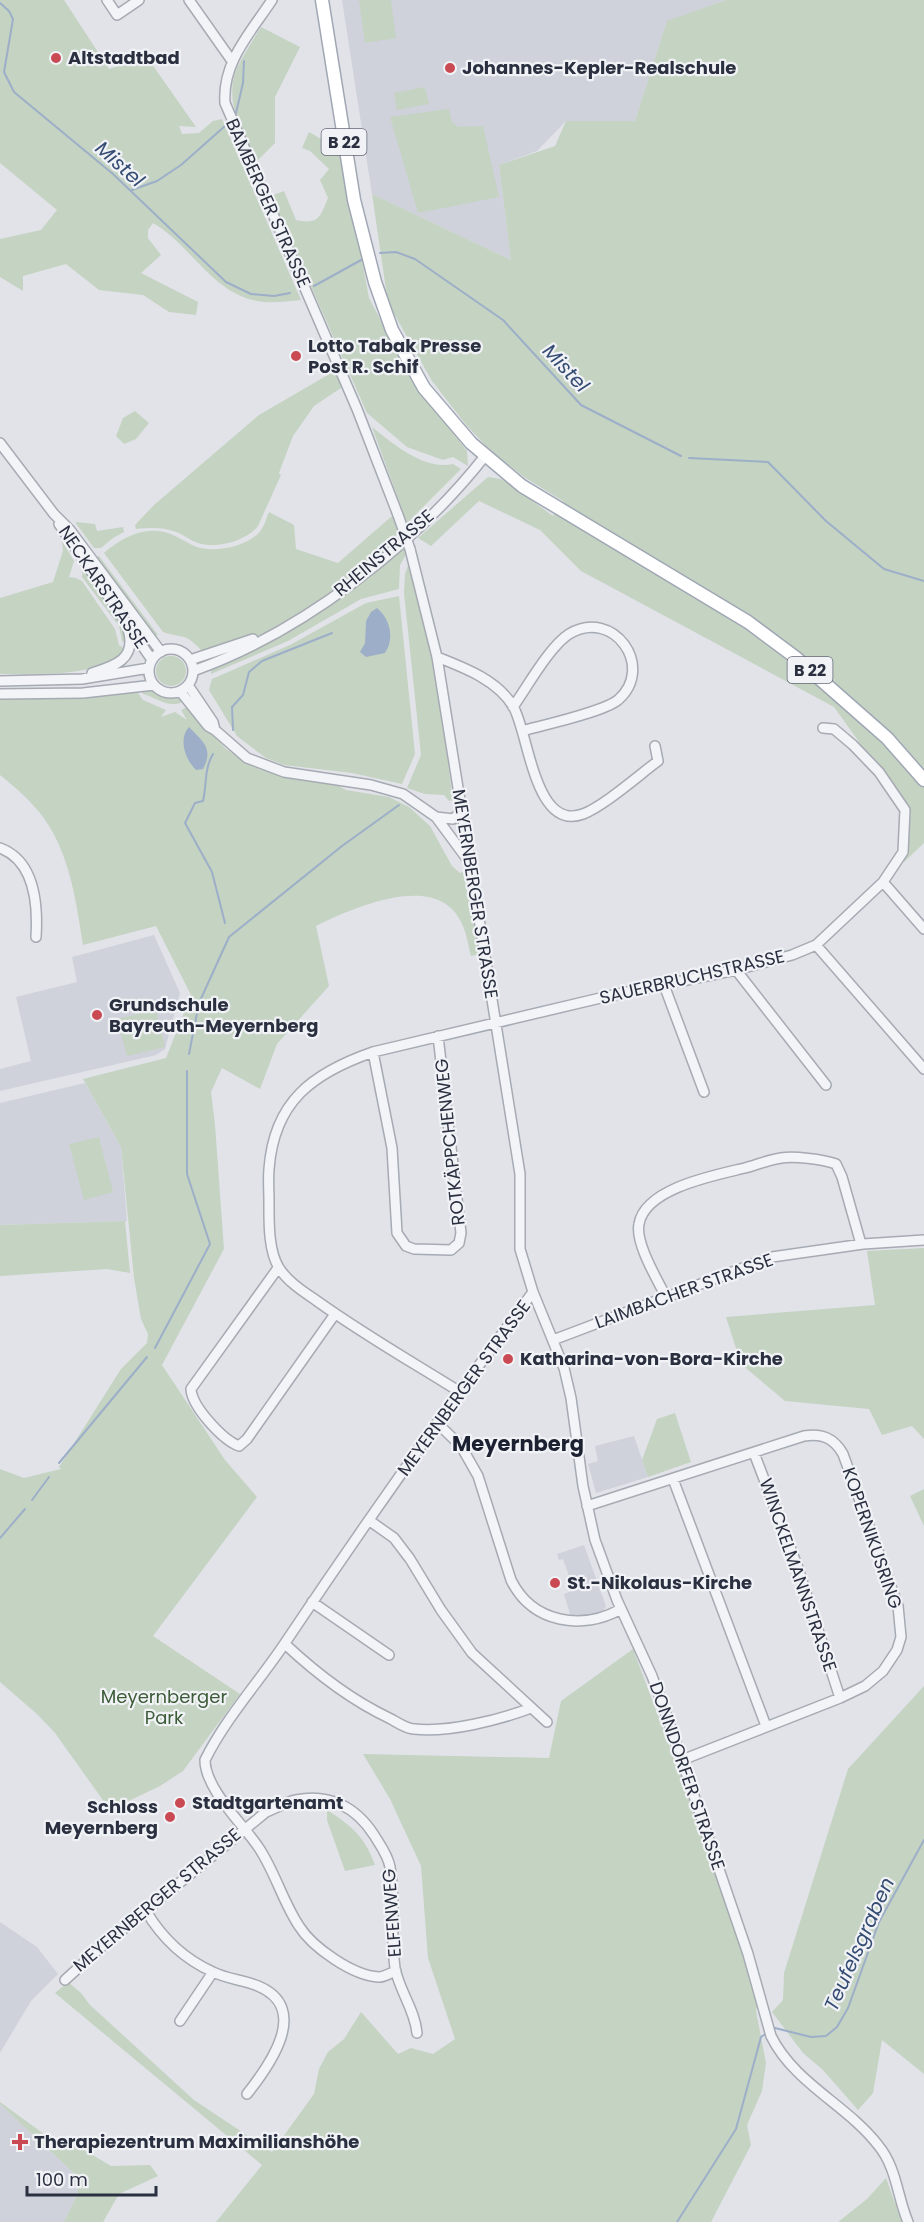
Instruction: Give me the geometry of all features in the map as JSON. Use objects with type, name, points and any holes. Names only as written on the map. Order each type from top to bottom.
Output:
[{"type":"main road","name":"B 22","points":[[322,0],[352,189],[370,264],[382,306],[392,330],[424,388],[471,444],[541,499],[729,610],[777,643],[848,702],[879,731],[924,780]]},
{"type":"street","points":[[107,0],[117,15],[139,0]]},
{"type":"street","points":[[189,0],[232,61]]},
{"type":"street","name":"BAMBERGER STRASSE","points":[[272,0],[232,61],[225,80],[225,103],[357,409]]},
{"type":"street","name":"MEYERNBERGER STRASSE","points":[[65,1980],[245,1828],[226,1806],[208,1778],[205,1760],[238,1706],[285,1644],[437,1423],[533,1292],[520,1250],[520,1174],[437,657],[410,549],[357,409]]},
{"type":"street","name":"NECKARSTRASSE","points":[[0,442],[54,514],[70,530],[160,651]]},
{"type":"street","name":"RHEINSTRASSE","points":[[193,671],[242,651],[314,610],[375,566],[445,502],[485,456]]},
{"type":"street","name":"NECKARSTRASSE","points":[[54,514],[66,536],[126,622],[150,664]]},
{"type":"street","points":[[82,679],[89,673],[119,663],[125,657],[131,645],[126,622]]},
{"type":"street","points":[[513,707],[555,646],[570,633],[586,627],[601,629],[616,635],[628,650],[632,661],[631,678],[629,686],[619,699],[601,708],[522,731]]},
{"type":"street","name":"RHEINSTRASSE","points":[[190,660],[270,635]]},
{"type":"street","points":[[178,650],[190,660],[193,671],[184,688],[165,692],[154,685],[150,677],[150,664],[160,651],[178,650]]},
{"type":"street","points":[[437,657],[468,669],[500,690],[513,707],[541,792],[549,805],[560,812],[570,815],[583,814],[658,761],[656,746]]},
{"type":"street","points":[[0,681],[82,679],[150,664]]},
{"type":"street","points":[[0,694],[83,693],[154,685]]},
{"type":"street","points":[[184,688],[213,722],[215,730],[239,752],[257,763],[284,772],[388,789],[403,794],[436,818],[454,838],[470,863]]},
{"type":"street","name":"SAUERBRUCHSTRASSE","points":[[278,1268],[269,1224],[269,1169],[279,1121],[288,1105],[308,1084],[344,1062],[373,1052],[736,970],[792,955],[816,945],[883,882],[903,852],[905,810],[879,772],[853,745],[834,729],[823,728]]},
{"type":"street","points":[[436,818],[453,819],[462,811]]},
{"type":"street","points":[[0,848],[14,856],[24,866],[32,888],[37,914],[36,937]]},
{"type":"street","points":[[883,882],[924,929]]},
{"type":"street","points":[[816,945],[924,1069]]},
{"type":"street","points":[[736,970],[826,1085]]},
{"type":"street","points":[[664,985],[704,1092]]},
{"type":"street","name":"ROTKÄPPCHENWEG","points":[[373,1052],[392,1148],[397,1233],[406,1246],[414,1249],[443,1251],[455,1248],[459,1243],[461,1233],[438,1036]]},
{"type":"street","points":[[666,1297],[639,1236],[638,1226],[641,1216],[652,1204],[668,1192],[694,1180],[782,1158],[827,1161],[836,1164],[842,1177],[861,1244]]},
{"type":"street","name":"LAIMBACHER STRASSE","points":[[553,1341],[772,1257],[861,1244],[924,1240]]},
{"type":"street","points":[[335,1314],[247,1439],[239,1446],[230,1442],[205,1416],[192,1397],[191,1389],[278,1268],[295,1285],[335,1314],[460,1392]]},
{"type":"street","name":"DONNDORFER STRASSE","points":[[533,1292],[564,1368],[588,1506],[603,1563],[652,1676],[748,1954],[771,2036],[794,2069],[878,2144],[893,2169],[908,2222]]},
{"type":"street","points":[[437,1423],[461,1446],[478,1476],[516,1590],[539,1612],[565,1621],[592,1620],[621,1609]]},
{"type":"street","name":"KOPERNIKUSRING","points":[[588,1506],[813,1435],[830,1438],[837,1444],[898,1606],[901,1637],[884,1671],[865,1686],[682,1761]]},
{"type":"street","name":"WINCKELMANNSTRASSE","points":[[754,1453],[798,1569],[840,1698]]},
{"type":"street","points":[[673,1479],[766,1726]]},
{"type":"street","points":[[370,1521],[394,1538],[472,1653],[547,1722]]},
{"type":"street","points":[[312,1602],[389,1655]]},
{"type":"street","points":[[285,1644],[315,1672],[345,1695],[412,1730],[503,1719],[531,1707]]},
{"type":"street","name":"ELFENWEG","points":[[245,1828],[266,1812],[296,1800],[327,1798],[343,1804],[367,1824],[386,1854],[390,1865],[394,1903],[393,1936],[396,1971],[416,2021],[417,2033]]},
{"type":"street","points":[[245,1828],[264,1856],[300,1928],[307,1935],[342,1964],[365,1974],[381,1977],[396,1971]]},
{"type":"street","points":[[146,1911],[156,1928],[172,1947],[213,1972],[259,1986],[276,1997],[284,2015],[285,2024],[277,2047],[261,2077],[247,2094]]},
{"type":"street","points":[[180,2021],[213,1972]]},
{"type":"shaded area","name":"Johannes-Kepler-Realschule","points":[[342,0],[726,0],[667,22],[635,121],[566,121],[537,151],[499,165],[511,260],[372,194]]},
{"type":"shaded area","name":"Grundschule Bayreuth-Meyernberg","points":[[154,935],[180,993],[165,1049],[156,1055],[0,1091],[0,1069],[31,1061],[16,997],[77,982],[72,957]]},
{"type":"shaded area","points":[[85,1083],[121,1147],[127,1221],[0,1225],[0,1103]]},
{"type":"shaded area","points":[[634,1436],[648,1477],[596,1493],[588,1464],[598,1461],[595,1446]]},
{"type":"shaded area","points":[[584,1545],[606,1606],[602,1613],[571,1617],[564,1594],[574,1590],[563,1559],[559,1560],[557,1554]]},
{"type":"shaded area","points":[[0,1922],[37,1947],[58,1974],[31,2001],[0,2053]]},
{"type":"shaded area","name":"Therapiezentrum Maximilianshöhe","points":[[0,2104],[80,2179],[77,2195],[64,2222],[0,2222]]},
{"type":"green space","points":[[0,0],[64,0],[109,69],[147,57],[196,127],[179,126],[182,134],[199,133],[213,121],[222,119],[301,300],[264,302],[246,298],[231,291],[217,281],[180,244],[153,223],[148,230],[148,238],[161,255],[141,273],[198,302],[196,315],[169,312],[143,295],[99,290],[66,264],[23,276],[23,291],[0,277],[0,239],[41,230],[57,210],[0,163]]},
{"type":"green space","points":[[359,0],[391,0],[396,38],[365,43]]},
{"type":"green space","points":[[726,0],[924,0],[924,843],[904,862],[911,814],[834,707],[581,571],[540,530],[479,501],[431,546],[418,538],[488,477],[501,479],[508,483],[553,516],[563,501],[524,477],[493,453],[467,426],[432,381],[388,303],[372,194],[511,260],[499,165],[555,146],[566,121],[635,121],[667,21]]},
{"type":"green space","points":[[261,27],[300,47],[275,97],[275,143],[255,163],[236,116],[232,92],[237,68]]},
{"type":"green space","points":[[425,87],[429,104],[397,110],[394,93]]},
{"type":"green space","points":[[449,109],[452,122],[458,127],[483,126],[499,197],[418,213],[390,117]]},
{"type":"green space","points":[[309,132],[342,151],[369,298],[405,367],[418,382],[418,388],[467,451],[468,466],[453,457],[443,460],[407,447],[367,413],[271,196],[284,191],[296,220],[310,221],[320,215],[328,198],[320,180],[329,169],[310,151],[302,148]]},
{"type":"green space","points":[[338,369],[344,386],[314,406],[293,436],[279,473],[281,475],[258,526],[253,531],[239,540],[206,545],[168,530],[136,529],[135,525],[154,505],[259,415]]},
{"type":"green space","points":[[135,411],[149,423],[136,439],[124,444],[116,436],[123,418]]},
{"type":"green space","points":[[372,427],[399,448],[420,460],[442,465],[453,464],[461,469],[407,523]]},
{"type":"green space","points":[[269,512],[294,525],[296,549],[338,563],[392,516],[398,529],[393,544],[313,605],[263,634],[204,653],[185,637],[163,632],[104,553],[129,536],[150,531],[169,533],[204,549],[232,547],[256,536]]},
{"type":"green space","points":[[75,522],[95,524],[97,531],[123,527],[124,532],[101,548],[94,548]]},
{"type":"green space","points":[[62,541],[74,561],[69,577],[82,581],[115,629],[119,645],[125,649],[116,658],[103,665],[86,670],[48,674],[0,674],[0,598],[53,582],[63,551]]},
{"type":"green space","points":[[406,547],[407,553],[400,565],[399,589],[361,599],[288,641],[211,674],[211,669],[313,616],[369,578]]},
{"type":"green space","points":[[99,556],[158,635],[154,636],[95,558]]},
{"type":"green space","points":[[410,560],[434,659],[453,800],[449,801],[444,795],[425,794],[407,788],[421,755],[404,593],[405,574]]},
{"type":"green space","points":[[83,566],[90,575],[91,583],[118,620],[125,636],[125,643],[122,641],[119,626],[82,577]]},
{"type":"green space","points":[[399,596],[415,754],[402,784],[352,773],[284,765],[266,758],[237,736],[209,690],[212,679],[290,645],[366,603]]},
{"type":"green space","points":[[171,656],[182,660],[186,671],[182,682],[171,686],[160,682],[156,671],[160,660]]},
{"type":"green space","points":[[141,689],[149,689],[164,697],[179,699],[182,702],[167,703],[143,694]]},
{"type":"green space","name":"Meyernberger Park","points":[[136,690],[143,700],[166,710],[161,717],[175,712],[187,720],[181,710],[187,707],[226,749],[254,767],[283,777],[337,785],[346,790],[389,797],[409,807],[430,826],[452,866],[460,873],[463,872],[480,954],[471,956],[460,920],[448,905],[431,898],[412,896],[391,898],[350,911],[316,926],[329,986],[277,1044],[260,1089],[222,1068],[211,1092],[224,1249],[162,1365],[225,1460],[257,1497],[153,1636],[240,1694],[183,1771],[160,1786],[110,1810],[55,1733],[0,1682],[0,1469],[24,1478],[61,1469],[59,1467],[121,1369],[147,1343],[148,1334],[141,1319],[134,1278],[121,1147],[83,1079],[166,1058],[191,995],[156,926],[83,945],[71,878],[60,846],[38,811],[23,794],[0,775],[0,698],[77,699],[77,696]]},
{"type":"green space","points":[[156,1010],[165,1047],[127,1056],[117,1019]]},
{"type":"green space","points":[[99,1137],[113,1192],[84,1200],[69,1144]]},
{"type":"green space","points":[[125,1221],[130,1273],[107,1269],[0,1276],[0,1225]]},
{"type":"green space","points":[[924,1248],[924,1439],[912,1426],[882,1435],[869,1409],[785,1401],[741,1364],[726,1317],[875,1305],[867,1251]]},
{"type":"green space","points":[[675,1413],[691,1462],[648,1477],[642,1460],[657,1419]]},
{"type":"green space","points":[[924,1489],[924,1526],[910,1496]]},
{"type":"green space","points":[[633,1649],[710,1854],[758,1999],[756,2011],[766,2063],[762,2091],[747,2125],[751,2145],[711,2222],[216,2222],[262,2165],[55,1993],[68,1982],[194,2100],[272,2152],[314,2094],[319,2069],[328,2052],[344,2039],[361,2012],[398,2054],[411,2048],[433,2054],[455,2039],[428,1958],[421,1866],[390,1799],[363,1754],[549,1758],[561,1701]]},
{"type":"green space","points":[[924,1686],[924,2074],[882,2040],[873,2093],[858,2110],[823,2070],[803,2053],[772,2012],[783,2000],[784,1973],[848,1769]]},
{"type":"green space","points":[[327,1810],[357,1833],[367,1847],[375,1865],[345,1871],[327,1820]]},
{"type":"green space","points":[[0,2102],[48,2137],[76,2145],[111,2166],[150,2165],[158,2176],[119,2194],[103,2222],[64,2222],[77,2195],[80,2179]]},
{"type":"green space","points":[[886,2178],[902,2222],[838,2222],[867,2199]]},
{"type":"water","points":[[377,608],[388,623],[390,641],[385,653],[366,657],[360,652],[365,643],[366,621],[371,612]]},
{"type":"water","points":[[189,727],[207,750],[203,769],[196,770],[184,749],[184,737]]},
{"type":"waterway","name":"Mistel","points":[[0,3],[9,11],[13,19],[4,72],[14,92],[113,174],[226,282],[251,294],[274,296],[290,293]]},
{"type":"waterway","points":[[236,113],[243,83],[244,61]]},
{"type":"waterway","points":[[132,190],[157,181],[181,165],[225,126]]},
{"type":"waterway","name":"Mistel","points":[[380,253],[396,252],[415,259],[503,320],[581,405],[681,456]]},
{"type":"waterway","name":"Mistel","points":[[314,286],[363,259]]},
{"type":"waterway","name":"Mistel","points":[[689,458],[768,462],[826,521],[884,569],[924,581]]},
{"type":"waterway","points":[[233,730],[232,707],[243,695],[249,672],[262,661],[332,633]]},
{"type":"waterway","points":[[213,754],[207,771],[203,801],[195,803],[185,823],[212,872],[225,923]]},
{"type":"waterway","points":[[189,1054],[199,1003],[229,937],[342,846],[399,805]]},
{"type":"waterway","points":[[155,1348],[210,1244],[187,1174],[187,1071]]},
{"type":"waterway","points":[[59,1463],[147,1357]]},
{"type":"waterway","points":[[32,1500],[49,1477]]},
{"type":"waterway","points":[[0,1538],[25,1509]]},
{"type":"waterway","name":"Teufelsgraben","points":[[772,2030],[775,2028],[811,2037],[826,2036],[837,2027],[848,2008],[879,1922],[924,1840]]},
{"type":"waterway","name":"Teufelsgraben","points":[[677,2222],[736,2129],[761,2037],[767,2033]]},
{"type":"place","name":"Altstadtbad","points":[[56,58]]},
{"type":"place","name":"Johannes-Kepler-Realschule","points":[[450,68]]},
{"type":"place","name":"Lotto Tabak Presse Post R. Schif","points":[[296,356]]},
{"type":"place","name":"Grundschule Bayreuth-Meyernberg","points":[[97,1015]]},
{"type":"place","name":"Katharina-von-Bora-Kirche","points":[[508,1359]]},
{"type":"place","name":"St.-Nikolaus-Kirche","points":[[555,1583]]},
{"type":"place","name":"Stadtgartenamt","points":[[180,1803]]},
{"type":"place","name":"Schloss Meyernberg","points":[[170,1817]]},
{"type":"place","name":"Therapiezentrum Maximilianshöhe","points":[[20,2142]]},
{"type":"district","name":"Meyernberg","points":[[518,1444]]}]
